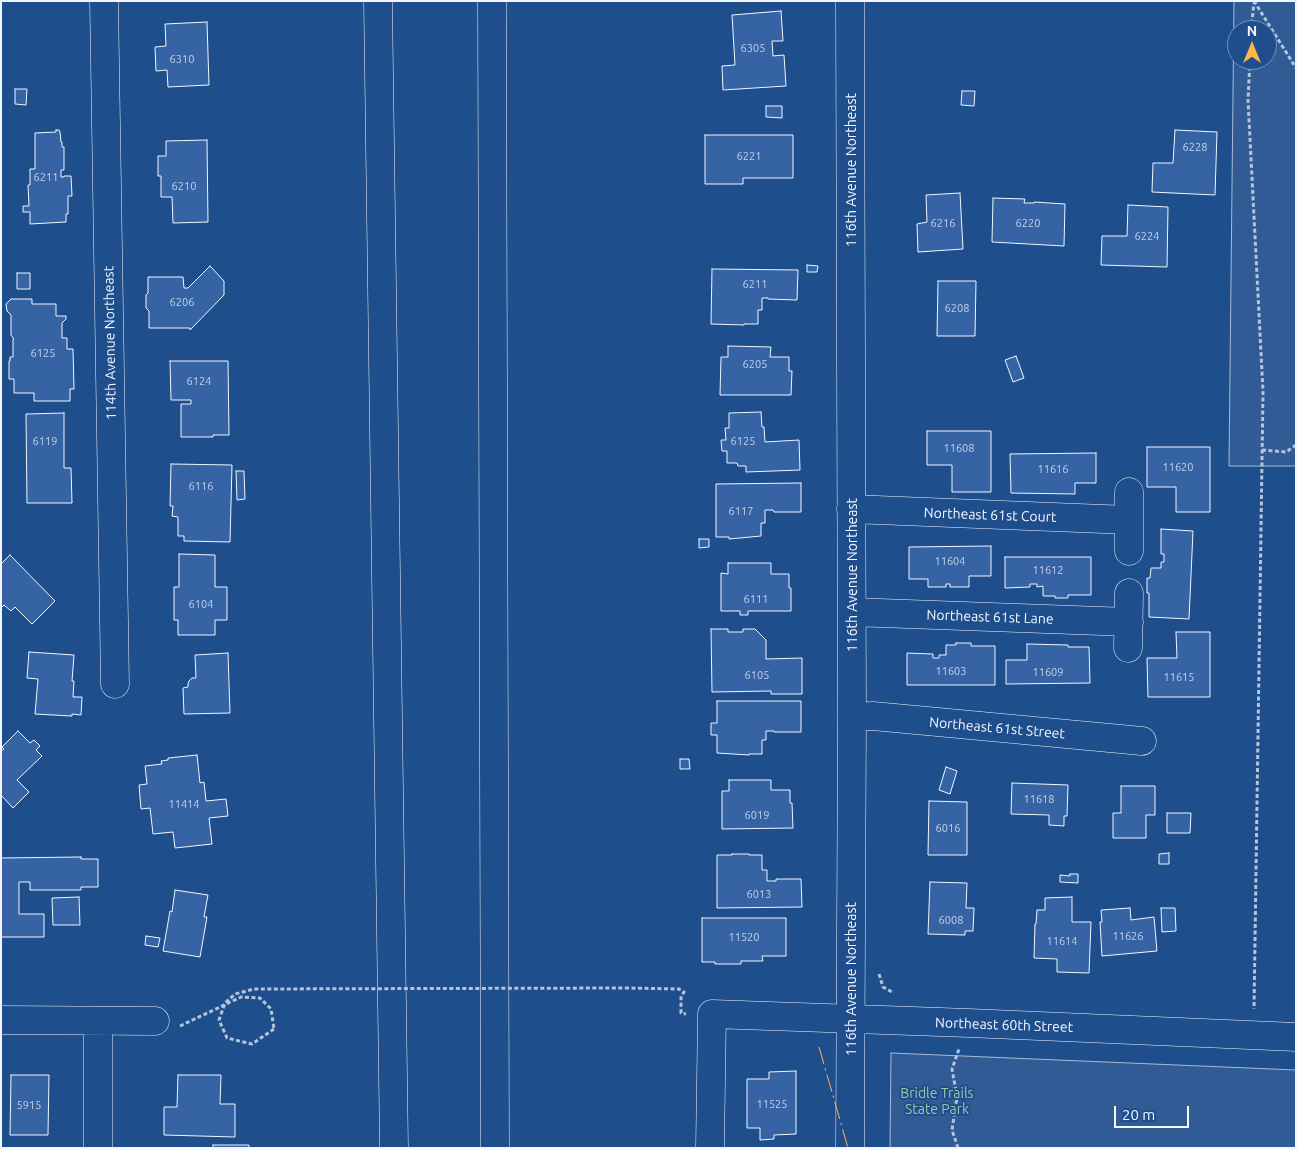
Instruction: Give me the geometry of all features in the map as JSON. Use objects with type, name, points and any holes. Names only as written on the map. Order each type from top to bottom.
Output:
[{"type":"main road","name":"114th Avenue Northeast","points":[[104,1],[115,684]]},
{"type":"main road","points":[[378,1],[394,1148]]},
{"type":"main road","points":[[492,1],[495,1148]]},
{"type":"main road","name":"116th Avenue Northeast","points":[[850,1],[852,612],[850,1148]]},
{"type":"main road","points":[[1129,492],[1129,551]]},
{"type":"main road","name":"Northeast 61st Court","points":[[851,509],[1129,520]]},
{"type":"main road","name":"Northeast 61st Lane","points":[[852,612],[1128,634],[1129,593]]},
{"type":"main road","name":"Northeast 61st Street","points":[[852,717],[873,716],[1142,741]]},
{"type":"main road","name":"Northeast 60th Street","points":[[710,1148],[712,1014],[1296,1037]]},
{"type":"main road","points":[[1,1020],[98,1021],[164,1025]]},
{"type":"main road","points":[[98,1021],[98,1148]]},
{"type":"path","points":[[1252,20],[1254,2]]},
{"type":"path","points":[[1254,2],[1296,68]]},
{"type":"path","points":[[1250,70],[1248,100],[1263,392],[1253,1036]]},
{"type":"path","points":[[1262,450],[1286,452],[1296,445]]},
{"type":"path","points":[[877,969],[883,987],[900,995]]},
{"type":"path","points":[[164,1025],[241,997],[260,998],[271,1009],[274,1029],[252,1044],[227,1038],[219,1020],[225,1003],[235,994],[254,989],[624,988],[679,989],[684,992],[681,996]]},
{"type":"path","points":[[958,1148],[952,1130],[957,1097],[952,1069],[968,1023]]},
{"type":"shaded area","points":[[1234,1],[1296,1],[1296,466],[1229,466],[1233,70],[1277,70],[1277,20],[1234,20]]},
{"type":"shaded area","name":"Bridle Trails State Park","points":[[891,1053],[1296,1070],[1296,1148],[890,1148]]},
{"type":"building","points":[[781,11],[783,41],[772,41],[773,56],[784,55],[786,86],[723,90],[722,66],[735,65],[732,15]]},
{"type":"building","points":[[207,22],[209,85],[168,87],[167,70],[156,71],[155,47],[166,46],[165,24]]},
{"type":"building","points":[[15,89],[27,89],[26,105],[15,104]]},
{"type":"building","points":[[962,91],[975,91],[974,106],[961,105]]},
{"type":"building","points":[[766,106],[782,106],[782,118],[766,117]]},
{"type":"building","points":[[56,130],[60,132],[62,147],[64,147],[64,170],[61,170],[61,177],[71,176],[72,196],[68,196],[66,222],[30,224],[30,212],[23,212],[23,206],[29,206],[28,185],[30,185],[30,169],[35,169],[35,133],[56,132]]},
{"type":"building","points":[[1175,130],[1217,132],[1215,195],[1152,192],[1153,163],[1173,163]]},
{"type":"building","points":[[705,135],[793,135],[793,178],[743,178],[743,184],[705,184]]},
{"type":"building","points":[[207,140],[208,222],[173,223],[172,197],[161,197],[161,176],[158,176],[158,156],[166,156],[166,141]]},
{"type":"building","points":[[960,193],[963,249],[918,252],[917,224],[927,222],[926,195]]},
{"type":"building","points":[[993,198],[1025,199],[1024,203],[1065,204],[1064,246],[992,242]]},
{"type":"building","points":[[1128,205],[1168,207],[1167,267],[1101,265],[1102,236],[1127,236]]},
{"type":"building","points":[[807,265],[818,266],[817,272],[807,272]]},
{"type":"building","points":[[210,266],[224,281],[224,295],[190,330],[190,328],[149,328],[149,311],[146,308],[148,277],[183,277],[184,288],[188,288]]},
{"type":"building","points":[[712,269],[798,270],[797,300],[762,298],[762,310],[758,310],[758,324],[711,324]]},
{"type":"building","points":[[17,273],[30,273],[30,289],[17,289]]},
{"type":"building","points":[[938,281],[976,281],[975,336],[937,336]]},
{"type":"building","points":[[11,299],[32,299],[32,304],[56,304],[56,316],[66,316],[62,323],[62,338],[67,338],[67,349],[73,349],[74,389],[70,389],[70,401],[34,401],[34,393],[14,393],[14,379],[9,379],[9,361],[10,357],[13,357],[14,339],[11,335],[11,315],[7,311],[6,304]]},
{"type":"building","points":[[728,346],[771,347],[770,357],[789,357],[789,371],[792,371],[791,395],[720,395],[721,357],[728,357]]},
{"type":"building","points":[[1016,356],[1024,378],[1013,382],[1005,360]]},
{"type":"building","points":[[170,361],[228,361],[229,435],[181,437],[181,404],[191,404],[191,400],[171,400]]},
{"type":"building","points":[[761,412],[765,442],[799,440],[800,470],[746,472],[746,466],[738,466],[737,463],[727,463],[727,451],[722,451],[721,440],[726,440],[725,428],[729,428],[729,413]]},
{"type":"building","points":[[64,413],[64,468],[71,468],[72,503],[27,503],[26,414]]},
{"type":"building","points":[[927,431],[991,431],[991,492],[952,492],[952,465],[927,465]]},
{"type":"building","points":[[1147,447],[1210,447],[1210,512],[1176,512],[1176,487],[1147,487]]},
{"type":"building","points":[[1096,453],[1096,483],[1075,483],[1075,494],[1011,493],[1010,454]]},
{"type":"building","points":[[171,464],[232,465],[230,542],[184,541],[184,536],[178,536],[178,517],[172,516],[173,506],[170,506]]},
{"type":"building","points":[[236,471],[244,471],[245,499],[237,500]]},
{"type":"building","points":[[801,483],[801,512],[765,510],[765,523],[761,523],[761,536],[729,539],[729,537],[716,537],[716,484]]},
{"type":"building","points":[[1161,529],[1193,531],[1189,619],[1149,617],[1147,578],[1150,578],[1151,568],[1161,568],[1161,562],[1164,562],[1164,554],[1161,554]]},
{"type":"building","points":[[699,539],[709,539],[709,547],[699,548]]},
{"type":"building","points":[[991,546],[991,576],[969,576],[969,587],[950,587],[950,584],[946,584],[946,587],[928,587],[928,579],[909,579],[909,547]]},
{"type":"building","points":[[179,554],[215,555],[215,587],[227,587],[227,620],[215,620],[215,635],[178,635],[178,620],[174,620],[174,587],[179,587]]},
{"type":"building","points":[[10,555],[55,601],[32,624],[15,607],[11,611],[4,605],[1,608],[1,564]]},
{"type":"building","points":[[1005,557],[1091,557],[1091,595],[1068,595],[1068,598],[1043,596],[1043,586],[1037,587],[1037,584],[1030,584],[1030,587],[1005,588]]},
{"type":"building","points":[[728,563],[771,563],[771,574],[789,574],[791,611],[748,611],[748,615],[740,615],[740,611],[721,611],[721,573],[728,574]]},
{"type":"building","points":[[711,629],[728,629],[728,632],[743,632],[743,629],[755,629],[766,640],[766,659],[802,658],[802,694],[771,694],[771,691],[712,692]]},
{"type":"building","points":[[1176,632],[1210,632],[1210,697],[1148,697],[1147,658],[1177,658]]},
{"type":"building","points":[[956,643],[971,643],[971,646],[995,646],[995,685],[907,685],[907,653],[933,654],[933,658],[939,658],[939,655],[946,655],[946,645],[956,645]]},
{"type":"building","points":[[1027,644],[1089,647],[1090,683],[1006,684],[1006,660],[1027,660]]},
{"type":"building","points":[[29,652],[74,655],[73,697],[82,697],[81,715],[35,714],[38,679],[27,678]]},
{"type":"building","points":[[228,653],[230,713],[184,714],[183,688],[188,687],[189,681],[192,678],[196,678],[195,655]]},
{"type":"building","points":[[717,701],[801,701],[801,732],[766,731],[766,740],[762,740],[762,754],[717,753],[717,735],[711,735],[711,723],[717,723]]},
{"type":"building","points":[[18,731],[30,743],[34,740],[40,746],[36,750],[42,756],[17,780],[29,792],[13,808],[1,795],[1,751],[4,749],[2,747]]},
{"type":"building","points":[[197,755],[200,783],[204,782],[206,801],[226,799],[228,816],[209,818],[212,844],[175,848],[173,832],[153,834],[150,808],[141,809],[139,785],[147,784],[145,766],[162,764],[161,761],[168,760],[168,758]]},
{"type":"building","points":[[680,759],[689,759],[690,769],[680,769]]},
{"type":"building","points":[[946,767],[957,771],[950,794],[939,790]]},
{"type":"building","points":[[729,780],[771,780],[771,790],[790,790],[793,828],[722,829],[722,791],[729,791]]},
{"type":"building","points":[[1012,783],[1068,785],[1067,816],[1064,816],[1064,826],[1049,825],[1049,815],[1011,814]]},
{"type":"building","points":[[1121,786],[1155,786],[1155,815],[1146,815],[1146,838],[1113,838],[1113,813],[1121,813]]},
{"type":"building","points":[[929,801],[967,802],[967,855],[928,855]]},
{"type":"building","points":[[1167,813],[1191,813],[1190,833],[1167,833]]},
{"type":"building","points":[[1169,853],[1169,864],[1159,864],[1159,854]]},
{"type":"building","points":[[717,855],[762,855],[762,870],[767,870],[767,881],[801,879],[802,907],[717,908]]},
{"type":"building","points":[[81,857],[81,859],[98,859],[98,887],[81,887],[81,890],[30,890],[30,882],[19,882],[19,914],[44,914],[44,937],[1,937],[1,858]]},
{"type":"building","points":[[1070,874],[1078,874],[1078,883],[1060,882],[1060,875],[1070,876]]},
{"type":"building","points":[[930,882],[967,883],[966,908],[974,908],[973,931],[965,931],[965,935],[928,934]]},
{"type":"building","points":[[175,890],[208,895],[204,917],[207,917],[200,957],[163,951]]},
{"type":"building","points":[[79,897],[80,925],[53,925],[52,898]]},
{"type":"building","points":[[1072,897],[1072,922],[1091,922],[1089,973],[1057,972],[1057,959],[1034,958],[1037,910],[1045,910],[1045,898]]},
{"type":"building","points":[[1130,908],[1131,920],[1154,917],[1157,951],[1102,956],[1101,910]]},
{"type":"building","points":[[1161,908],[1175,908],[1176,931],[1162,932]]},
{"type":"building","points":[[702,918],[786,918],[786,956],[762,956],[763,961],[741,961],[741,964],[702,962]]},
{"type":"building","points":[[146,936],[160,938],[158,947],[145,945]]},
{"type":"building","points":[[796,1071],[796,1134],[774,1135],[774,1139],[760,1140],[760,1128],[747,1128],[747,1079],[769,1079],[769,1072]]},
{"type":"building","points":[[11,1075],[49,1075],[48,1135],[10,1135]]},
{"type":"building","points":[[178,1075],[221,1075],[220,1104],[235,1104],[235,1137],[164,1135],[164,1107],[177,1107]]},
{"type":"building","points":[[213,1145],[249,1145],[249,1148],[213,1148]]},
{"type":"power","points":[[819,1047],[848,1148]]}]
